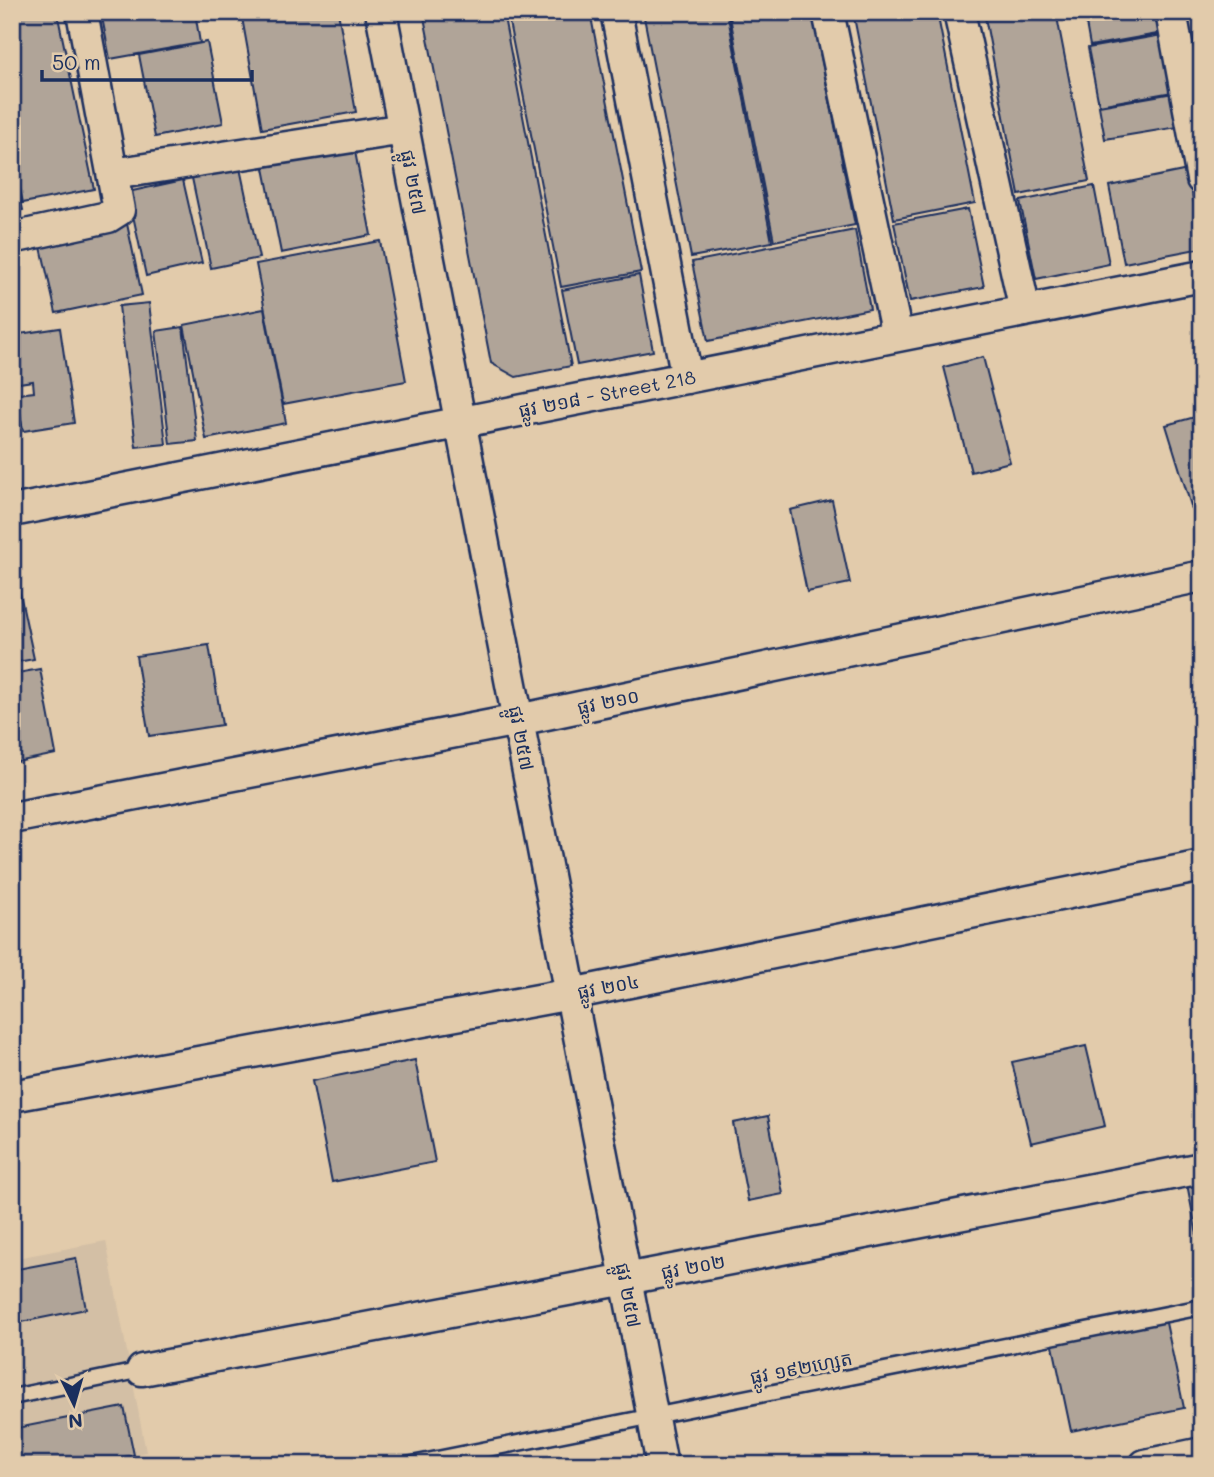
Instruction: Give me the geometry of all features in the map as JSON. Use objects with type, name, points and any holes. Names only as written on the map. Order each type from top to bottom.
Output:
[{"type":"street","points":[[12,238],[108,217],[119,210],[82,12]]},
{"type":"street","name":"ផ្លូវ ២៥៧","points":[[381,12],[662,1465]]},
{"type":"street","points":[[616,12],[687,378]]},
{"type":"street","points":[[828,12],[897,336]]},
{"type":"street","points":[[959,12],[1025,311]]},
{"type":"street","points":[[1171,12],[1202,179]]},
{"type":"street","points":[[113,174],[404,129]]},
{"type":"street","name":"ផ្លូវ ២១៨ - Street 218","points":[[12,511],[1202,276]]},
{"type":"street","name":"ផ្លូវ ២១០","points":[[12,818],[518,720],[1202,576]]},
{"type":"street","name":"ផ្លូវ ២០៤","points":[[12,1096],[570,994],[1202,866]]},
{"type":"street","name":"ផ្លូវ ២០២","points":[[142,1370],[1202,1168]]},
{"type":"street","points":[[1145,1465],[1202,1453]]},
{"type":"lane","name":"ផ្លូវ ១៩២ហ្សេត","points":[[407,1465],[1202,1307]]},
{"type":"lane","points":[[12,1397],[142,1370]]},
{"type":"shaded area","points":[[106,1241],[146,1452],[82,1465],[12,1465],[12,1259]]},
{"type":"building","points":[[12,12],[57,12],[94,189],[23,203],[12,150]]},
{"type":"building","points":[[101,12],[195,12],[200,43],[110,59]]},
{"type":"building","points":[[241,12],[338,12],[356,112],[262,129]]},
{"type":"building","points":[[423,12],[503,12],[571,366],[516,377],[491,363]]},
{"type":"building","points":[[507,12],[590,12],[641,272],[561,287]]},
{"type":"building","points":[[643,12],[727,12],[772,242],[691,257]]},
{"type":"building","points":[[729,12],[812,12],[855,225],[774,241]]},
{"type":"building","points":[[853,12],[937,12],[975,203],[894,219]]},
{"type":"building","points":[[984,12],[1056,12],[1089,181],[1019,195]]},
{"type":"building","points":[[1084,12],[1160,12],[1163,33],[1090,46]]},
{"type":"building","points":[[1168,34],[1178,91],[1099,105],[1088,48]]},
{"type":"building","points":[[207,42],[223,123],[155,137],[139,55]]},
{"type":"building","points":[[1179,92],[1184,126],[1105,139],[1099,106]]},
{"type":"building","points":[[353,141],[371,235],[281,253],[262,158]]},
{"type":"building","points":[[12,161],[23,210],[12,212]]},
{"type":"building","points":[[240,168],[259,258],[211,268],[192,178]]},
{"type":"building","points":[[1188,170],[1202,248],[1124,263],[1109,186]]},
{"type":"building","points":[[183,180],[202,263],[146,276],[128,192]]},
{"type":"building","points":[[1094,186],[1109,264],[1036,279],[1020,201]]},
{"type":"building","points":[[968,209],[984,287],[910,301],[894,223]]},
{"type":"building","points":[[126,219],[142,295],[56,313],[39,238]]},
{"type":"building","points":[[855,230],[870,309],[708,341],[692,262]]},
{"type":"building","points":[[380,241],[406,381],[283,404],[256,264]]},
{"type":"building","points":[[639,275],[653,351],[577,365],[562,290]]},
{"type":"building","points":[[149,303],[166,444],[136,447],[119,306]]},
{"type":"building","points":[[264,309],[286,423],[206,439],[184,325]]},
{"type":"building","points":[[183,327],[197,441],[170,444],[156,331]]},
{"type":"building","points":[[60,328],[74,423],[23,431],[17,394],[34,392],[33,381],[12,384],[12,335]]},
{"type":"building","points":[[983,357],[1010,462],[971,472],[944,367]]},
{"type":"building","points":[[1202,415],[1202,507],[1192,509],[1166,425]]},
{"type":"building","points":[[832,500],[850,583],[807,592],[790,510]]},
{"type":"building","points":[[12,556],[34,659],[12,663]]},
{"type":"building","points":[[209,645],[222,725],[149,736],[136,656]]},
{"type":"building","points":[[40,669],[56,754],[12,763],[12,674]]},
{"type":"building","points":[[1086,1046],[1105,1126],[1031,1143],[1012,1062]]},
{"type":"building","points":[[415,1060],[435,1162],[332,1182],[312,1081]]},
{"type":"building","points":[[768,1116],[783,1194],[748,1201],[733,1123]]},
{"type":"building","points":[[1202,1181],[1202,1261],[1187,1184]]},
{"type":"building","points":[[76,1258],[86,1309],[12,1324],[12,1270]]},
{"type":"building","points":[[1165,1318],[1184,1408],[1071,1431],[1052,1341]]},
{"type":"building","points":[[124,1407],[134,1455],[82,1465],[12,1465],[12,1429]]}]
